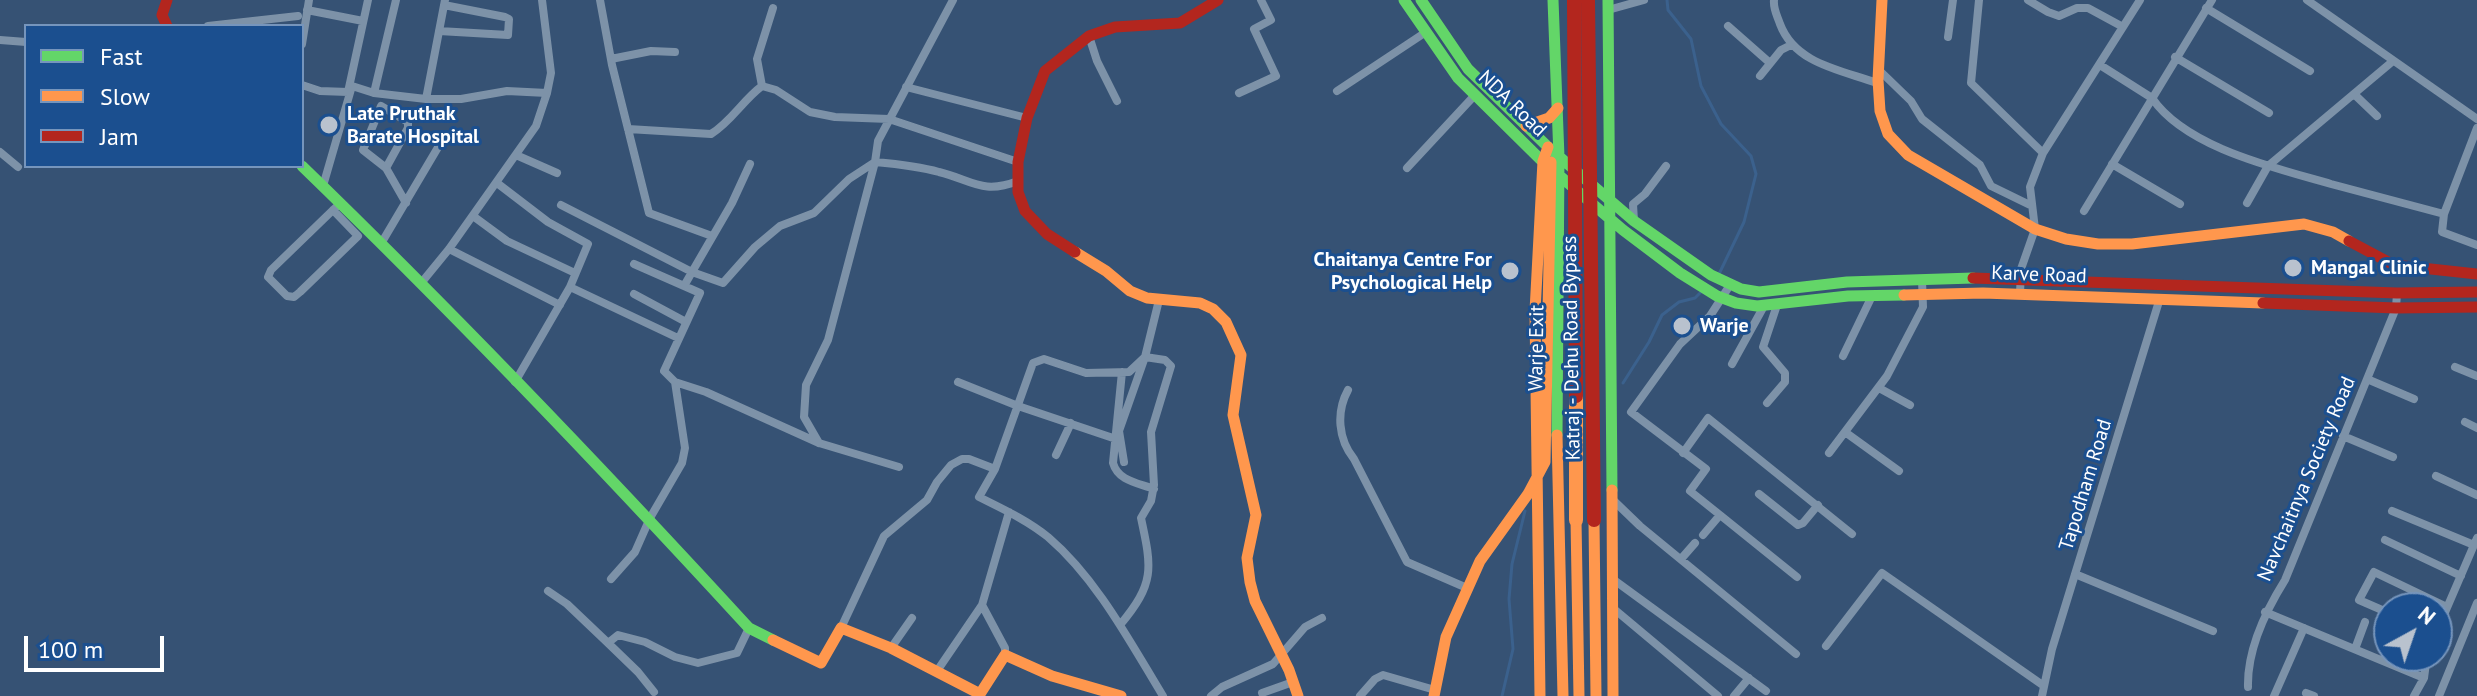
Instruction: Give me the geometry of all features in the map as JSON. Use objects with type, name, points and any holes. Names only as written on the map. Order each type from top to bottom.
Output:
[{"type":"main road","points":[[166,24],[162,15],[167,0]]},
{"type":"main road","points":[[1218,0],[1180,23],[1115,27],[1089,36],[1045,71],[1027,118],[1018,162],[1018,192],[1025,211],[1047,234],[1087,258],[1130,291],[1159,300],[1200,303],[1213,309],[1226,322],[1241,355],[1233,415],[1256,515],[1247,558],[1250,582],[1255,601],[1295,689]]},
{"type":"main road","name":"NDA Road","points":[[1404,0],[1447,64],[1474,96],[1552,160],[1611,201],[1630,223]]},
{"type":"main road","name":"NDA Road","points":[[1421,0],[1468,69],[1526,126],[1552,160],[1611,219],[1630,223]]},
{"type":"main road","name":"Warje Exit","points":[[1553,0],[1558,108],[1552,160],[1563,696]]},
{"type":"main road","name":"Katraj - Dehu Road Bypass","points":[[1574,0],[1579,696]]},
{"type":"main road","name":"Katraj - Dehu Road Bypass","points":[[1588,0],[1596,696]]},
{"type":"main road","points":[[1882,0],[1878,77],[1884,128],[1895,144],[1908,155],[2035,229],[2076,243],[2120,245],[2304,224],[2333,232],[2394,265],[2477,274]]},
{"type":"main road","points":[[1608,5],[1613,696]]},
{"type":"main road","points":[[1526,126],[1549,118],[1558,108]]},
{"type":"main road","points":[[1434,693],[1446,637],[1482,556],[1528,494],[1545,462],[1552,160]]},
{"type":"main road","points":[[304,168],[323,186],[337,206],[382,242],[422,282],[515,382],[650,518],[749,628],[821,663],[841,628],[891,648],[981,695],[1005,655],[1098,693],[1121,696]]},
{"type":"main road","name":"Karve Road","points":[[1630,223],[1706,281],[1724,291],[1770,305],[1872,296],[1922,287]]},
{"type":"main road","name":"Karve Road","points":[[1724,291],[1759,292],[1836,283],[2161,292],[2477,307]]},
{"type":"main road","name":"Karve Road","points":[[2396,301],[2477,292]]},
{"type":"main road","points":[[1539,474],[1540,696]]},
{"type":"street","points":[[302,24],[302,13],[309,0]]},
{"type":"street","points":[[304,86],[320,91],[348,92],[368,0]]},
{"type":"street","points":[[374,93],[396,0]]},
{"type":"street","points":[[422,282],[536,126],[551,73],[542,0]]},
{"type":"street","points":[[600,0],[611,59],[649,213],[712,236]]},
{"type":"street","points":[[819,443],[804,417],[806,385],[828,340],[878,141],[953,0]]},
{"type":"street","points":[[1239,93],[1276,76],[1254,29],[1271,20],[1261,0]]},
{"type":"street","points":[[1608,5],[1644,0]]},
{"type":"street","points":[[1774,0],[1773,7],[1783,32],[1803,57],[1878,77],[1911,101],[1922,119],[1980,165],[1991,186],[2032,206]]},
{"type":"street","points":[[1948,37],[1953,0]]},
{"type":"street","points":[[1979,0],[1971,83],[2043,153]]},
{"type":"street","points":[[2028,0],[2059,16],[2078,4],[2097,11],[2123,27]]},
{"type":"street","points":[[2020,287],[2021,269],[2035,229],[2030,187],[2043,153],[2140,0]]},
{"type":"street","points":[[2307,0],[2477,119]]},
{"type":"street","points":[[426,99],[439,31],[445,2],[505,17],[509,19],[510,27],[508,35],[439,31]]},
{"type":"street","points":[[2084,211],[2209,4],[2310,71]]},
{"type":"street","points":[[762,86],[757,59],[773,8]]},
{"type":"street","points":[[222,24],[302,13],[363,21]]},
{"type":"street","points":[[1728,26],[1770,63]]},
{"type":"street","points":[[1337,91],[1426,32]]},
{"type":"street","points":[[1089,36],[1097,61],[1117,101]]},
{"type":"street","points":[[0,40],[24,42]]},
{"type":"street","points":[[1760,76],[1781,50],[1791,45]]},
{"type":"street","points":[[611,59],[651,51],[675,52]]},
{"type":"street","points":[[2175,57],[2269,113]]},
{"type":"street","points":[[2247,203],[2268,166],[2393,61]]},
{"type":"street","points":[[2100,65],[2152,98],[2188,130],[2224,151],[2444,214]]},
{"type":"street","points":[[323,186],[352,86],[374,93],[426,99],[461,99],[507,91],[547,93]]},
{"type":"street","points":[[628,129],[711,134],[722,127],[746,98],[762,86]]},
{"type":"street","points":[[762,86],[776,90],[810,112],[835,117],[889,119],[1018,162]]},
{"type":"street","points":[[906,87],[1027,118]]},
{"type":"street","points":[[2354,94],[2377,116]]},
{"type":"street","points":[[1407,168],[1474,96]]},
{"type":"street","points":[[386,168],[408,128],[408,122],[381,106],[363,150],[386,168],[406,203]]},
{"type":"street","points":[[2477,128],[2444,214],[2442,232],[2477,245]]},
{"type":"street","points":[[382,242],[440,144]]},
{"type":"street","points":[[0,152],[18,167]]},
{"type":"street","points":[[516,155],[557,173]]},
{"type":"street","points":[[561,205],[692,272],[723,283],[755,247],[780,226],[814,213],[849,179],[875,162],[941,172],[980,186],[999,188],[1018,181]]},
{"type":"street","points":[[684,286],[732,203],[750,164]]},
{"type":"street","points":[[2112,164],[2180,204]]},
{"type":"street","points":[[1630,223],[1633,204],[1645,194],[1666,166]]},
{"type":"street","points":[[497,183],[548,222],[588,244],[570,287],[515,382]]},
{"type":"street","points":[[337,206],[358,236],[300,292],[294,297],[287,296],[268,277],[271,270],[337,206]]},
{"type":"street","points":[[473,216],[507,241],[575,273]]},
{"type":"street","points":[[449,249],[560,305]]},
{"type":"street","points":[[634,264],[700,293],[664,371],[675,382],[706,392],[819,443],[899,467]]},
{"type":"street","points":[[570,287],[678,338]]},
{"type":"street","points":[[1829,453],[1879,388],[1923,307],[1922,287]]},
{"type":"street","points":[[1724,291],[1710,316],[1680,344],[1631,412],[1706,469],[1690,491],[1797,577]]},
{"type":"street","name":"Tapodham Road","points":[[2042,696],[2075,574],[2161,292]]},
{"type":"street","points":[[634,294],[686,322]]},
{"type":"street","points":[[1843,356],[1872,296]]},
{"type":"street","points":[[1124,462],[1119,431],[1145,357],[1159,300]]},
{"type":"street","name":"Navchaitnya Society Road","points":[[2396,301],[2285,580],[2265,612],[2424,678]]},
{"type":"street","points":[[1732,364],[1770,305]]},
{"type":"street","points":[[1767,403],[1785,382],[1785,373],[1763,347],[1770,305]]},
{"type":"street","points":[[1145,357],[1129,372],[1086,373],[1044,359],[1033,363],[995,469],[979,497],[1049,538],[1072,561],[1120,625],[1163,696]]},
{"type":"street","points":[[1120,625],[1136,605],[1149,574],[1141,518],[1154,489],[1151,432],[1171,366],[1165,360],[1145,357]]},
{"type":"street","points":[[2455,367],[2477,376]]},
{"type":"street","points":[[1122,372],[1113,463],[1122,478],[1154,489]]},
{"type":"street","points":[[2367,379],[2414,399]]},
{"type":"street","points":[[611,579],[635,552],[650,518],[682,463],[685,448],[675,382]]},
{"type":"street","points":[[958,382],[1116,439]]},
{"type":"street","points":[[1879,388],[1910,405]]},
{"type":"street","points":[[1348,390],[1341,403],[1345,448],[1354,459],[1407,562],[1467,588]]},
{"type":"street","points":[[1683,453],[1708,418],[1852,534]]},
{"type":"street","points":[[2465,422],[2477,428]]},
{"type":"street","points":[[1056,455],[1071,423]]},
{"type":"street","points":[[1845,432],[1899,471]]},
{"type":"street","points":[[2343,436],[2393,457]]},
{"type":"street","points":[[841,628],[884,536],[927,500],[951,465],[969,459],[995,469]]},
{"type":"street","points":[[2436,476],[2477,495]]},
{"type":"street","points":[[1759,494],[1798,525],[1818,505]]},
{"type":"street","points":[[1613,500],[1796,654]]},
{"type":"street","points":[[2392,511],[2476,541],[2453,594]]},
{"type":"street","points":[[937,671],[982,605],[1009,512]]},
{"type":"street","points":[[1703,535],[1720,515]]},
{"type":"street","points":[[2385,540],[2461,576]]},
{"type":"street","points":[[1681,559],[1695,543]]},
{"type":"street","points":[[2373,606],[2359,600],[2374,572],[2416,592]]},
{"type":"street","points":[[1826,646],[1882,573],[2044,686]]},
{"type":"street","points":[[2075,574],[2213,631]]},
{"type":"street","points":[[1614,580],[1766,691]]},
{"type":"street","points":[[548,591],[567,604],[608,643],[654,692]]},
{"type":"street","points":[[2439,696],[2477,603]]},
{"type":"street","points":[[982,605],[1005,648],[1005,655]]},
{"type":"street","points":[[1614,609],[1718,696]]},
{"type":"street","points":[[2248,687],[2249,666],[2265,612]]},
{"type":"street","points":[[891,648],[912,618]]},
{"type":"street","points":[[1211,696],[1222,687],[1273,664],[1305,627],[1322,618]]},
{"type":"street","points":[[2355,649],[2365,622]]},
{"type":"street","points":[[2466,626],[2477,631]]},
{"type":"street","points":[[608,643],[618,635],[698,663],[737,653],[749,628]]},
{"type":"street","points":[[2274,696],[2304,628]]},
{"type":"street","points":[[2414,696],[2425,672]]},
{"type":"street","points":[[1360,696],[1375,679],[1383,675],[1434,693]]},
{"type":"street","points":[[1734,696],[1749,678]]},
{"type":"street","points":[[1262,693],[1295,689]]},
{"type":"waterway","points":[[1667,0],[1668,10],[1691,39],[1701,86],[1721,124],[1751,156],[1756,174],[1744,222],[1719,274]]},
{"type":"waterway","points":[[1623,383],[1662,315],[1679,302],[1695,298],[1702,291]]},
{"type":"waterway","points":[[1502,696],[1513,649],[1509,599],[1512,564],[1525,511]]},
{"type":"traffic: fast","points":[[1404,0],[1458,78],[1540,159],[1623,230],[1680,273],[1717,296],[1757,306],[1848,296],[1904,295]]},
{"type":"traffic: fast","points":[[1421,0],[1468,69],[1548,147],[1634,221],[1711,275],[1741,289],[1759,292],[1847,282],[1973,278]]},
{"type":"traffic: fast","points":[[1553,0],[1559,157],[1557,435]]},
{"type":"traffic: fast","points":[[1608,0],[1612,490]]},
{"type":"traffic: fast","points":[[304,168],[529,394],[749,628],[773,640]]},
{"type":"traffic: slow","points":[[1882,0],[1878,80],[1880,111],[1888,134],[1908,155],[2035,229],[2066,239],[2098,244],[2132,244],[2304,224],[2333,232],[2349,241]]},
{"type":"traffic: slow","points":[[1526,126],[1549,118],[1558,108]]},
{"type":"traffic: slow","points":[[1540,696],[1535,311],[1543,161],[1548,147]]},
{"type":"traffic: slow","points":[[1434,696],[1446,637],[1480,561],[1528,494],[1545,462],[1551,162]]},
{"type":"traffic: slow","points":[[1075,252],[1106,271],[1130,291],[1147,298],[1200,303],[1213,309],[1226,322],[1241,355],[1233,415],[1256,515],[1247,558],[1250,582],[1255,601],[1289,670],[1298,696]]},
{"type":"traffic: slow","points":[[1904,295],[1983,293],[2263,303]]},
{"type":"traffic: slow","points":[[1576,396],[1576,520]]},
{"type":"traffic: slow","points":[[1557,435],[1563,696]]},
{"type":"traffic: slow","points":[[1612,490],[1613,696]]},
{"type":"traffic: slow","points":[[1576,520],[1579,696]]},
{"type":"traffic: slow","points":[[1594,520],[1596,696]]},
{"type":"traffic: slow","points":[[773,640],[821,663],[841,628],[891,648],[980,694],[1005,655],[1052,676],[1121,696]]},
{"type":"traffic: jam","points":[[166,24],[162,15],[167,0]]},
{"type":"traffic: jam","points":[[1075,252],[1047,234],[1025,211],[1018,192],[1018,162],[1027,118],[1045,71],[1089,36],[1115,27],[1180,23],[1218,0]]},
{"type":"traffic: jam","points":[[1574,0],[1576,396]]},
{"type":"traffic: jam","points":[[1588,0],[1594,520]]},
{"type":"traffic: jam","points":[[2349,241],[2394,265],[2477,274]]},
{"type":"traffic: jam","points":[[1973,278],[2397,293],[2477,292]]},
{"type":"traffic: jam","points":[[2263,303],[2396,308],[2477,307]]},
{"type":"place","name":"Late Pruthak Barate Hospital","points":[[329,125]]},
{"type":"place","name":"Mangal Clinic","points":[[2293,268]]},
{"type":"place","name":"Chaitanya Centre For Psychological Help","points":[[1510,271]]},
{"type":"place","name":"Warje","points":[[1682,326]]}]
